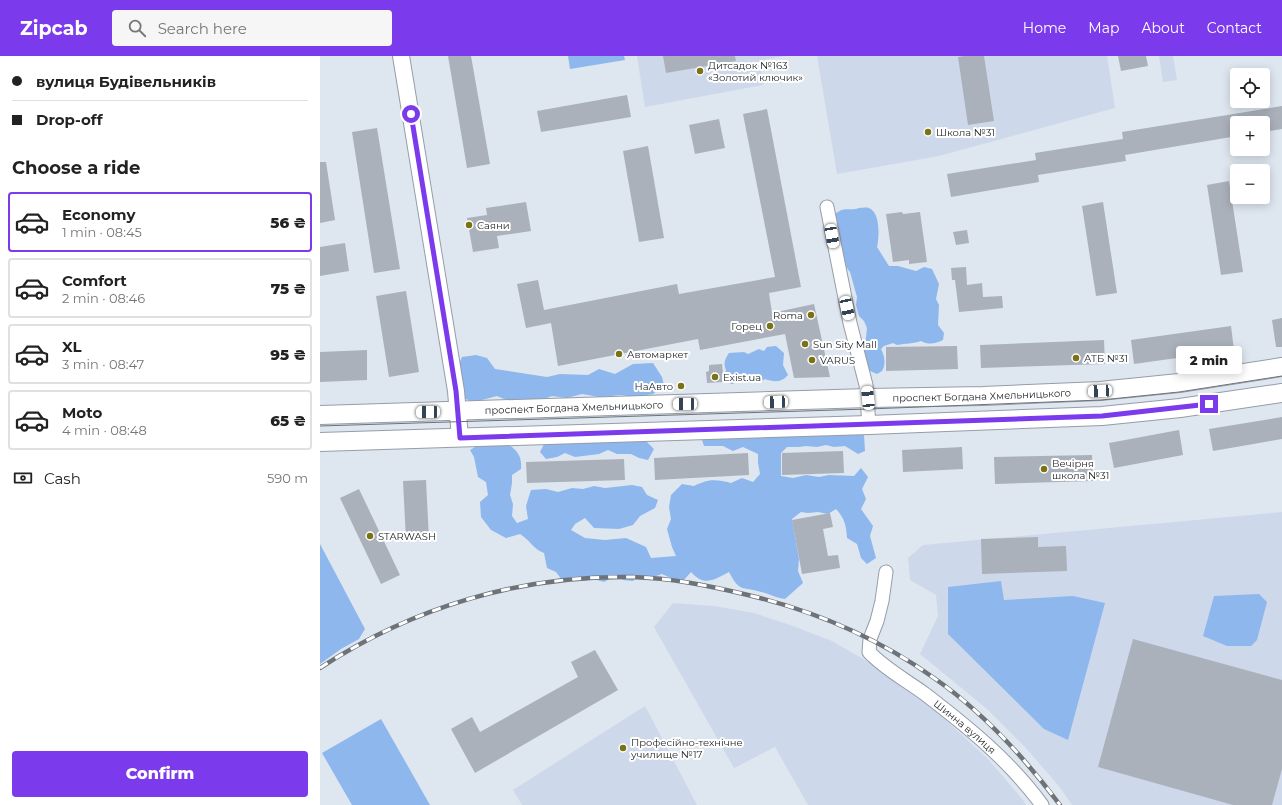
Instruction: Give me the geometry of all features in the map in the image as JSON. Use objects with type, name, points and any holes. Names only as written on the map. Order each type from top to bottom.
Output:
[{"type":"main road","name":"проспект Богдана Хмельницького","points":[[320,415],[868,398],[983,396],[1100,391],[1179,383],[1282,367]]},
{"type":"main road","points":[[320,442],[869,425],[1102,416],[1180,408],[1282,393]]},
{"type":"street","points":[[401,56],[455,383],[460,438]]},
{"type":"street","points":[[827,208],[848,316],[866,385],[869,425]]},
{"type":"street","name":"Шинна вулиця","points":[[886,572],[880,608],[870,639],[869,652],[878,661],[964,725],[999,755],[1042,805]]},
{"type":"shaded area","points":[[568,56],[624,56],[625,60],[570,69]]},
{"type":"shaded area","name":"Дитсадок №163 «Золотий ключик»","points":[[637,56],[784,56],[760,61],[763,85],[645,107]]},
{"type":"shaded area","name":"Школа №31","points":[[817,56],[1107,56],[1115,108],[939,156],[837,174]]},
{"type":"shaded area","points":[[1159,56],[1173,56],[1177,80],[1163,82]]},
{"type":"shaded area","points":[[869,208],[876,215],[878,226],[877,247],[889,266],[898,266],[916,271],[924,267],[932,269],[939,284],[936,299],[939,305],[938,325],[944,333],[943,340],[932,344],[921,341],[897,345],[893,343],[884,346],[881,349],[884,358],[884,366],[882,371],[877,374],[870,371],[864,355],[863,342],[866,338],[867,328],[864,321],[859,316],[856,305],[857,297],[850,272],[840,259],[833,216],[843,210]]},
{"type":"shaded area","points":[[776,346],[784,353],[783,365],[788,375],[785,378],[777,381],[765,379],[756,383],[751,381],[747,383],[740,381],[732,384],[726,382],[725,363],[729,353],[744,352],[748,354],[759,349],[764,351],[767,347]]},
{"type":"shaded area","points":[[476,355],[487,358],[495,369],[547,377],[560,374],[588,375],[599,369],[615,374],[633,364],[653,363],[662,377],[664,385],[653,394],[634,397],[621,395],[600,397],[582,394],[567,398],[552,396],[541,400],[509,401],[497,396],[474,402],[460,397],[456,371],[462,357]]},
{"type":"shaded area","points":[[857,432],[864,435],[865,451],[858,454],[845,446],[834,447],[826,445],[817,447],[787,447],[781,453],[781,476],[793,478],[806,475],[819,477],[829,475],[854,476],[861,468],[868,477],[862,489],[866,499],[861,509],[873,526],[870,536],[876,558],[867,564],[861,558],[857,544],[847,538],[844,522],[836,509],[828,514],[818,512],[801,512],[792,519],[799,559],[798,571],[803,583],[785,599],[755,590],[742,588],[736,583],[729,572],[709,581],[696,577],[691,572],[684,580],[673,579],[662,574],[650,578],[638,576],[633,581],[623,580],[615,576],[604,582],[594,579],[582,581],[572,577],[562,580],[556,572],[547,568],[544,553],[537,549],[523,536],[520,534],[506,538],[491,530],[481,517],[480,502],[488,495],[486,482],[478,477],[474,457],[470,450],[480,444],[507,443],[514,448],[520,457],[521,469],[512,475],[510,495],[513,504],[512,516],[517,523],[528,519],[526,506],[531,490],[546,489],[558,492],[572,488],[583,489],[594,486],[605,488],[632,485],[642,487],[647,495],[658,500],[655,508],[640,516],[633,525],[619,529],[594,528],[585,518],[575,524],[571,530],[585,538],[605,540],[626,538],[646,547],[651,558],[676,556],[667,529],[671,519],[669,507],[671,495],[682,484],[694,486],[712,480],[731,483],[742,478],[753,482],[760,474],[758,454],[743,447],[733,451],[723,446],[704,446],[701,437]]},
{"type":"shaded area","points":[[636,436],[647,442],[654,449],[648,460],[631,454],[617,454],[608,450],[599,454],[575,457],[565,453],[557,457],[546,459],[540,452],[545,442],[593,439],[603,443],[615,439]]},
{"type":"shaded area","points":[[1282,512],[1282,805],[1072,805],[1058,785],[1024,746],[987,709],[920,654],[938,616],[936,595],[910,580],[908,558],[923,545]]},
{"type":"shaded area","points":[[320,544],[365,629],[359,639],[341,649],[320,664]]},
{"type":"shaded area","points":[[1001,581],[1004,600],[1073,596],[1105,603],[1068,740],[1044,729],[948,634],[948,587]]},
{"type":"shaded area","points":[[1259,594],[1267,602],[1257,640],[1251,646],[1227,646],[1203,636],[1214,596]]},
{"type":"shaded area","points":[[673,603],[714,606],[754,613],[832,641],[889,674],[937,712],[989,760],[1026,805],[808,805],[775,747],[734,768],[654,627]]},
{"type":"shaded area","name":"Професійно-технічне училище №17","points":[[645,706],[697,805],[522,805],[513,790]]},
{"type":"shaded area","points":[[381,719],[430,805],[352,805],[322,753]]},
{"type":"building","points":[[448,56],[471,56],[490,164],[467,168]]},
{"type":"building","points":[[663,56],[735,56],[736,61],[666,73]]},
{"type":"building","points":[[984,56],[994,121],[968,125],[958,57]]},
{"type":"building","points":[[1118,56],[1146,56],[1148,66],[1121,71]]},
{"type":"building","points":[[627,95],[631,117],[541,132],[537,111]]},
{"type":"building","points":[[1282,106],[1282,129],[1270,131],[1270,116],[1230,116],[1230,137],[1125,155],[1126,161],[1038,175],[1039,182],[951,197],[947,174],[1036,160],[1035,153],[1123,139],[1122,132]]},
{"type":"building","points":[[767,109],[801,287],[769,293],[772,313],[814,304],[830,377],[794,378],[785,334],[700,350],[698,339],[558,366],[551,323],[526,328],[517,284],[538,280],[544,310],[677,284],[679,294],[775,277],[743,114]]},
{"type":"building","points":[[719,119],[725,148],[695,154],[689,125]]},
{"type":"building","points":[[377,128],[400,269],[374,273],[352,132]]},
{"type":"building","points":[[648,146],[664,238],[639,242],[623,151]]},
{"type":"building","points":[[320,162],[326,162],[335,220],[320,223]]},
{"type":"building","points":[[1229,181],[1230,204],[1233,204],[1243,272],[1221,275],[1207,185]]},
{"type":"building","points":[[526,202],[531,231],[497,236],[499,248],[473,252],[467,218],[487,215],[486,208]]},
{"type":"building","points":[[1103,202],[1117,293],[1096,296],[1082,206]]},
{"type":"building","points":[[902,212],[903,214],[920,212],[927,262],[909,264],[909,260],[893,262],[886,214]]},
{"type":"building","points":[[967,230],[969,243],[956,245],[953,232]]},
{"type":"building","points":[[345,243],[349,271],[320,276],[320,247]]},
{"type":"building","points":[[966,267],[967,285],[982,283],[983,297],[1002,296],[1003,308],[959,312],[955,280],[952,280],[951,268]]},
{"type":"building","points":[[406,291],[419,372],[389,377],[376,296]]},
{"type":"building","points":[[1282,318],[1282,347],[1276,347],[1272,320]]},
{"type":"building","points":[[1231,326],[1234,350],[1134,364],[1131,340]]},
{"type":"building","points":[[1104,340],[1105,364],[981,368],[980,345]]},
{"type":"building","points":[[957,346],[958,369],[886,371],[886,347]]},
{"type":"building","points":[[367,350],[367,380],[320,382],[320,352]]},
{"type":"building","name":"Exist.ua","points":[[722,364],[724,382],[707,383],[706,372],[709,371],[709,365]]},
{"type":"building","points":[[1282,417],[1282,439],[1213,451],[1209,429]]},
{"type":"building","points":[[1179,430],[1183,455],[1114,468],[1109,443]]},
{"type":"building","points":[[962,447],[963,469],[903,472],[902,450]]},
{"type":"building","points":[[843,451],[844,473],[782,475],[782,453]]},
{"type":"building","points":[[748,453],[749,475],[655,480],[654,458]]},
{"type":"building","name":"Вечірня школа №31","points":[[1092,455],[1093,481],[995,484],[994,457]]},
{"type":"building","points":[[624,459],[625,480],[527,483],[526,462]]},
{"type":"building","points":[[426,480],[429,539],[406,540],[403,481]]},
{"type":"building","name":"STARWASH","points":[[359,489],[400,575],[381,584],[340,498]]},
{"type":"building","points":[[830,513],[833,527],[823,529],[828,556],[838,555],[840,568],[802,574],[792,520]]},
{"type":"building","points":[[1038,537],[1038,547],[1066,546],[1067,571],[982,574],[981,539]]},
{"type":"building","points":[[1133,639],[1282,680],[1282,769],[1272,805],[1233,805],[1098,767]]},
{"type":"building","points":[[595,650],[618,690],[475,773],[451,729],[472,717],[480,732],[578,677],[571,662]]},
{"type":"tram line","points":[[320,426],[868,409],[1101,400],[1179,392],[1282,376]]},
{"type":"railway","points":[[320,668],[356,646],[392,628],[430,612],[469,599],[509,589],[550,582],[591,578],[632,577],[662,579],[705,586],[748,595],[797,609],[868,638],[891,650],[952,691],[986,720],[1032,770],[1060,805]]},
{"type":"place","name":"Дитсадок №163 «Золотий ключик»","points":[[700,71]]},
{"type":"place","name":"Школа №31","points":[[928,132]]},
{"type":"place","name":"Саяни","points":[[469,225]]},
{"type":"place","name":"Roma","points":[[811,315]]},
{"type":"place","name":"Горец","points":[[770,326]]},
{"type":"place","name":"Sun Sity Mall","points":[[805,344]]},
{"type":"place","name":"Автомаркет","points":[[619,354]]},
{"type":"place","name":"АТБ №31","points":[[1076,358]]},
{"type":"place","name":"VARUS","points":[[812,360]]},
{"type":"place","name":"Exist.ua","points":[[715,377]]},
{"type":"place","name":"НаАвто","points":[[681,386]]},
{"type":"place","name":"Вечірня школа №31","points":[[1044,469]]},
{"type":"place","name":"STARWASH","points":[[370,536]]},
{"type":"place","name":"Професійно-технічне училище №17","points":[[623,748]]},
{"type":"route","points":[[411,114],[456,391],[460,438],[1102,416],[1209,404]]}]
